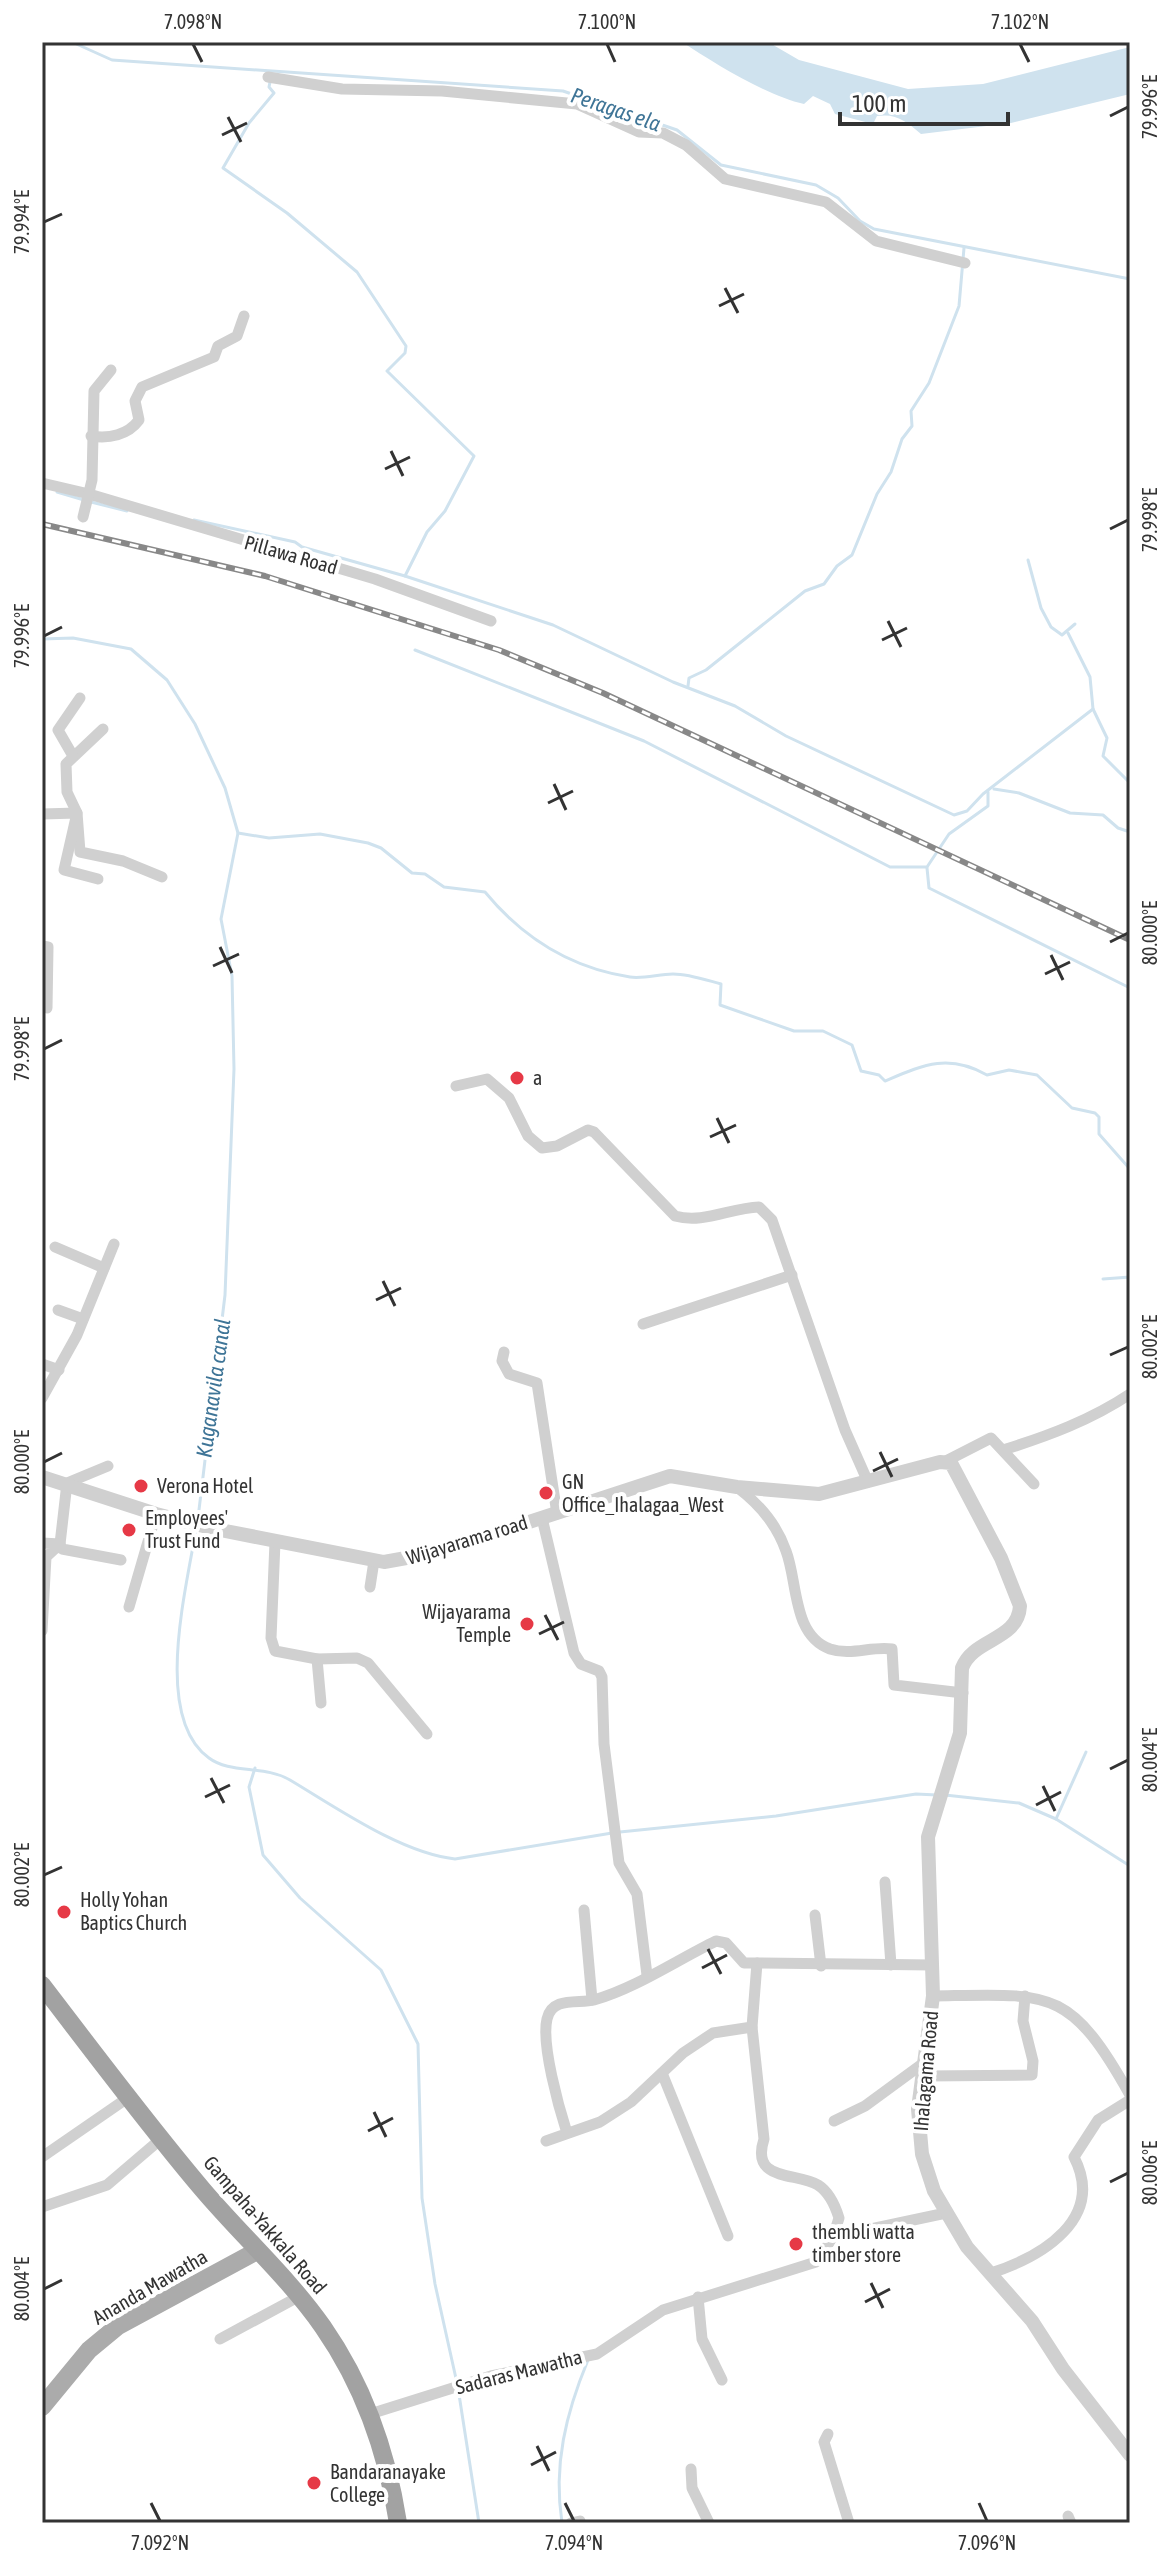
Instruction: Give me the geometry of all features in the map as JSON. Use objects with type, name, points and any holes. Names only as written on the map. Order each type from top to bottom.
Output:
[{"type":"highway","name":"Gampaha-Yakkala Road","points":[[42,1985],[162,2138],[322,2326],[353,2377],[370,2414],[387,2463],[398,2523]]},
{"type":"main road","name":"Ananda Mawatha","points":[[42,2407],[89,2350],[118,2326],[257,2251]]},
{"type":"street","points":[[268,77],[342,89],[442,91],[577,104],[639,132],[663,133],[686,145],[725,179],[826,202],[876,241],[965,263]]},
{"type":"street","points":[[91,436],[104,438],[132,429],[139,420],[135,401],[142,387],[214,357],[218,346],[237,336],[244,316]]},
{"type":"street","points":[[83,517],[88,498],[94,391],[111,370]]},
{"type":"street","name":"Pillawa Road","points":[[42,483],[375,579],[491,621]]},
{"type":"street","points":[[73,756],[62,743],[58,730],[80,698]]},
{"type":"street","points":[[103,729],[85,750],[66,764],[67,792],[77,813],[80,852],[123,861],[162,877]]},
{"type":"street","points":[[42,814],[72,816],[77,813]]},
{"type":"street","points":[[77,813],[64,870],[98,879]]},
{"type":"street","points":[[42,946],[48,947],[47,1008]]},
{"type":"street","points":[[456,1086],[487,1079],[509,1098],[528,1136],[542,1148],[557,1146],[588,1130],[594,1132],[675,1216],[690,1220],[728,1209],[759,1207],[772,1220],[845,1430],[868,1482]]},
{"type":"street","points":[[42,1398],[83,1319],[114,1244]]},
{"type":"street","points":[[55,1247],[104,1268]]},
{"type":"street","points":[[643,1324],[792,1275]]},
{"type":"street","points":[[58,1310],[83,1319]]},
{"type":"street","points":[[504,1352],[502,1361],[509,1374],[537,1383],[550,1516],[574,1653],[581,1664],[599,1671],[602,1677],[604,1744],[619,1863],[637,1894],[647,1975]]},
{"type":"street","points":[[42,1364],[59,1370]]},
{"type":"street","points":[[1003,1450],[1048,1436],[1105,1411],[1130,1394]]},
{"type":"street","points":[[946,1461],[986,1438],[1003,1450],[1034,1484]]},
{"type":"street","points":[[737,1487],[753,1499],[777,1531],[793,1569],[800,1611],[807,1629],[819,1643],[843,1652],[892,1649],[894,1685],[963,1693],[962,1668],[965,1658],[1012,1629],[1020,1606],[993,1541],[951,1463],[946,1461]]},
{"type":"street","name":"Wijayarama road","points":[[42,1477],[156,1514],[374,1561],[420,1557],[670,1476],[737,1487],[819,1494],[946,1461]]},
{"type":"street","points":[[108,1466],[67,1483],[60,1544],[62,1549],[121,1560]]},
{"type":"street","points":[[129,1607],[156,1514]]},
{"type":"street","points":[[275,1542],[271,1638],[275,1651],[317,1659],[357,1658],[368,1663],[427,1734]]},
{"type":"street","points":[[42,1543],[60,1544]]},
{"type":"street","points":[[43,1624],[46,1557],[60,1544]]},
{"type":"street","points":[[370,1587],[374,1561]]},
{"type":"street","points":[[317,1659],[321,1703]]},
{"type":"street","name":"Ihalagama Road","points":[[963,1693],[960,1733],[941,1786],[928,1837],[933,1996],[918,2137],[934,2191],[967,2247],[1032,2321],[1063,2369],[1130,2455]]},
{"type":"street","points":[[885,1882],[891,1965]]},
{"type":"street","points":[[584,1910],[592,2000]]},
{"type":"street","points":[[815,1915],[821,1966]]},
{"type":"street","points":[[567,2133],[557,2100],[547,2019],[564,2002],[592,2000],[716,1941],[726,1943],[744,1963],[932,1965]]},
{"type":"street","points":[[757,1963],[752,2027],[764,2139],[760,2151],[764,2163],[782,2177],[807,2180],[825,2191],[839,2218],[833,2237],[946,2213]]},
{"type":"street","points":[[933,1996],[1025,1996],[1061,2005],[1083,2022],[1107,2053],[1130,2097],[1098,2120],[1074,2157],[1084,2185],[1082,2202],[1074,2217],[1049,2247],[1023,2263],[991,2273]]},
{"type":"street","points":[[834,2121],[925,2069],[1032,2075],[1033,2061],[1023,2021],[1025,1996]]},
{"type":"street","points":[[546,2141],[600,2122],[631,2102],[713,2033],[752,2027]]},
{"type":"street","points":[[662,2073],[728,2236]]},
{"type":"street","points":[[42,2157],[129,2097]]},
{"type":"street","points":[[42,2207],[107,2185],[162,2138]]},
{"type":"street","name":"Sadaras Mawatha","points":[[370,2414],[491,2376],[597,2354],[663,2310],[816,2262],[833,2237]]},
{"type":"street","points":[[220,2339],[298,2297]]},
{"type":"street","points":[[698,2297],[702,2339],[722,2380]]},
{"type":"street","points":[[828,2434],[824,2442],[849,2523]]},
{"type":"street","points":[[691,2469],[692,2488],[709,2523]]},
{"type":"water","points":[[682,42],[768,42],[799,60],[908,89],[983,84],[1130,47],[1130,94],[1011,123],[921,134],[896,117],[877,116],[873,124],[835,114],[830,104],[813,96],[804,104],[789,100],[725,69]]},
{"type":"waterway","name":"Peragas ela","points":[[72,42],[112,60],[563,91],[677,130],[721,165],[816,185],[838,198],[860,221],[874,229],[1130,279]]},
{"type":"waterway","points":[[270,82],[269,87],[274,93],[249,123],[223,168],[287,213],[357,272],[406,346],[405,353],[387,371],[474,456],[445,511],[427,532],[405,576],[553,625],[673,682],[735,706],[786,736],[954,815],[967,811],[983,794],[1093,709]]},
{"type":"waterway","points":[[688,686],[689,678],[706,670],[805,591],[824,584],[837,566],[852,555],[877,494],[891,472],[902,439],[912,426],[911,411],[929,383],[959,306],[964,248]]},
{"type":"waterway","points":[[57,492],[84,500]]},
{"type":"waterway","points":[[91,502],[127,511]]},
{"type":"waterway","points":[[194,520],[295,542],[302,547],[405,576]]},
{"type":"waterway","points":[[1028,560],[1041,608],[1051,627],[1062,635],[1075,624]]},
{"type":"waterway","points":[[1068,633],[1090,677],[1093,709],[1107,738],[1103,756],[1130,783]]},
{"type":"waterway","name":"Kuganavila canal","points":[[42,639],[73,638],[131,649],[167,680],[195,724],[225,788],[238,833],[221,919],[232,976],[234,1069],[225,1295],[198,1518]]},
{"type":"waterway","points":[[415,650],[644,741],[890,867],[927,867],[949,834],[988,806],[988,792]]},
{"type":"waterway","points":[[994,789],[1019,793],[1070,813],[1103,815],[1118,828],[1130,832]]},
{"type":"waterway","points":[[238,833],[269,838],[320,834],[368,843],[381,848],[412,873],[425,874],[444,887],[485,892],[515,923],[568,958],[608,973],[630,977],[679,974],[721,984],[720,1005],[794,1031],[823,1031],[852,1045],[861,1071],[879,1075],[885,1081],[924,1066],[948,1063],[960,1064],[987,1075],[1009,1070],[1037,1075],[1072,1108],[1095,1113],[1099,1117],[1099,1134],[1129,1168]]},
{"type":"waterway","points":[[927,868],[929,888],[1130,988]]},
{"type":"waterway","points":[[1103,1279],[1130,1277]]},
{"type":"waterway","name":"Kuganavila canal","points":[[196,1529],[181,1616],[177,1683],[182,1713],[192,1739],[209,1758],[227,1766],[280,1775],[391,1839],[434,1855],[455,1859],[612,1833]]},
{"type":"waterway","points":[[1086,1752],[1056,1819],[1130,1866]]},
{"type":"waterway","points":[[255,1768],[249,1787],[263,1855],[300,1898],[381,1970],[418,2044],[422,2198],[435,2284],[457,2383]]},
{"type":"waterway","points":[[620,1832],[776,1816],[916,1794],[937,1795]]},
{"type":"waterway","points":[[945,1795],[1019,1803],[1056,1819]]},
{"type":"waterway","points":[[562,2523],[559,2481],[563,2440],[588,2360]]},
{"type":"waterway","points":[[458,2388],[479,2523]]},
{"type":"railway","points":[[42,524],[265,576],[499,650],[603,693],[1130,940]]},
{"type":"place","name":"a","points":[[517,1078]]},
{"type":"place","name":"Verona Hotel","points":[[141,1486]]},
{"type":"place","name":"GN Office_Ihalagaa_West","points":[[546,1493]]},
{"type":"place","name":"Employees' Trust Fund","points":[[129,1530]]},
{"type":"place","name":"Wijayarama Temple","points":[[527,1624]]},
{"type":"place","name":"Holly Yohan Baptics Church","points":[[64,1912]]},
{"type":"place","name":"thembli watta timber store","points":[[796,2244]]},
{"type":"place","name":"Bandaranayake College","points":[[314,2483]]}]
